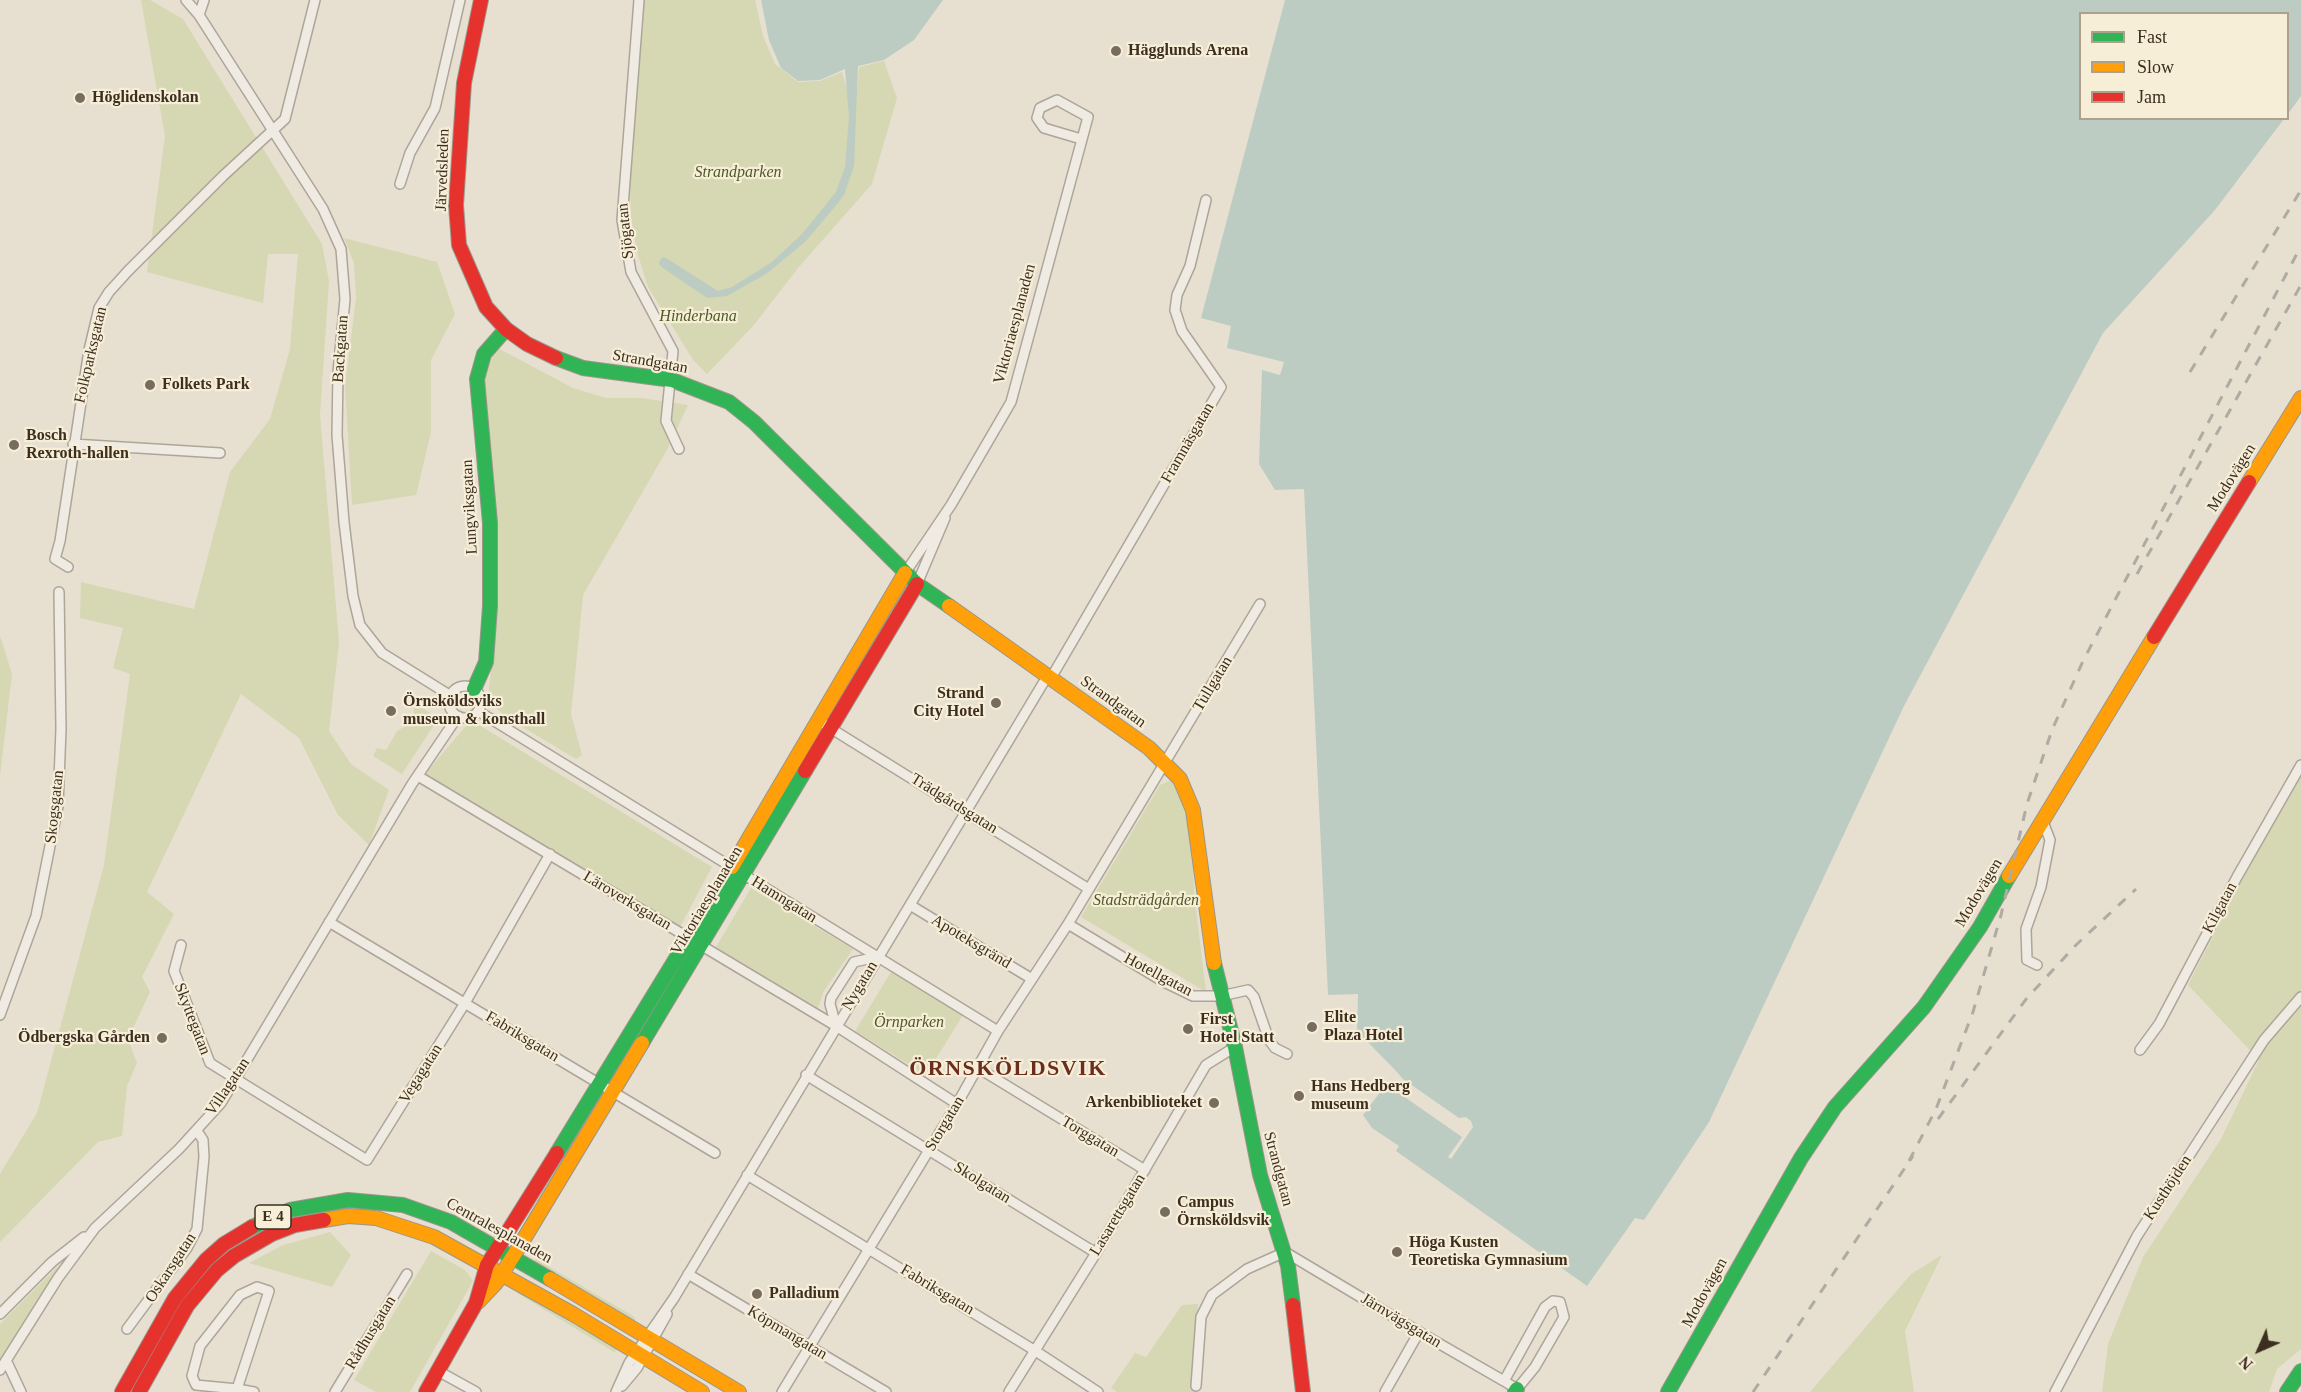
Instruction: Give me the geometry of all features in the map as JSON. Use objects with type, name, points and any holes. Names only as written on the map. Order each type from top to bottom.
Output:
[{"type":"main road","name":"Järvedsleden","points":[[481,0],[464,83],[456,205],[459,245],[486,307],[506,329]]},
{"type":"main road","name":"Strandgatan","points":[[506,329],[527,344],[564,362],[583,368],[672,381],[711,393],[729,402],[754,422],[917,584],[1149,748],[1161,770],[1180,779],[1193,810],[1207,927],[1221,996],[1235,1047],[1260,1175],[1285,1252],[1303,1392]]},
{"type":"main road","name":"Lungviksgatan","points":[[474,689],[486,662],[490,606],[490,523],[477,379],[484,354],[506,329]]},
{"type":"main road","name":"Modovägen","points":[[1668,1392],[1801,1158],[1835,1107],[1924,1007],[1980,927],[2042,819],[2301,398]]},
{"type":"main road","name":"Viktoriaesplanaden","points":[[825,724],[905,573]]},
{"type":"main road","name":"Viktoriaesplanaden","points":[[476,1303],[487,1265],[606,1088],[825,724],[917,584]]},
{"type":"main road","name":"Viktoriaesplanaden","points":[[426,1392],[476,1303],[513,1256],[606,1088]]},
{"type":"main road","name":"Centralesplanaden","points":[[122,1392],[161,1319],[191,1277],[224,1245],[245,1230],[273,1216],[320,1203],[378,1201],[428,1212],[499,1248],[739,1392]]},
{"type":"main road","name":"E 4","points":[[139,1392],[187,1306],[217,1270],[253,1244],[295,1225],[348,1216],[376,1218],[434,1237],[487,1265],[702,1392]]},
{"type":"main road","points":[[2287,1392],[2301,1371]]},
{"type":"street","name":"Backgatan","points":[[186,0],[199,15],[324,209],[338,240],[343,259],[345,299],[338,372],[337,435],[345,532],[353,596],[360,626],[382,653],[451,696]]},
{"type":"street","points":[[199,15],[204,0]]},
{"type":"street","name":"Folkparksgatan","points":[[68,567],[55,559],[60,541],[73,444],[92,335],[104,299],[223,176],[285,119],[315,0]]},
{"type":"street","points":[[400,184],[410,153],[435,108],[460,0]]},
{"type":"street","name":"Sjögatan","points":[[639,0],[622,220],[631,272],[673,351],[672,381],[666,421],[679,448]]},
{"type":"street","name":"Viktoriaesplanaden","points":[[905,573],[951,505],[1011,402],[1088,117],[1057,100],[1040,108],[1037,118],[1044,128],[1081,139]]},
{"type":"street","name":"Framnäsgatan","points":[[1050,677],[1221,387],[1182,331],[1175,310],[1183,277],[1190,266],[1206,200]]},
{"type":"street","points":[[73,444],[220,453]]},
{"type":"street","name":"Viktoriaesplanaden","points":[[917,584],[951,505]]},
{"type":"street","name":"Skogsgatan","points":[[0,1015],[36,916],[58,806],[61,729],[59,592]]},
{"type":"street","name":"Tullgatan","points":[[1161,770],[1260,604]]},
{"type":"street","name":"Nygatan","points":[[617,1392],[877,957],[1050,677]]},
{"type":"street","points":[[458,688],[474,689],[480,697],[478,711],[471,717],[458,716],[451,710],[451,696],[458,688]]},
{"type":"street","name":"Hamngatan","points":[[478,711],[998,1031]]},
{"type":"street","points":[[418,776],[458,716]]},
{"type":"street","name":"Trädgårdsgatan","points":[[825,724],[1089,889]]},
{"type":"street","name":"Kilgatan","points":[[2140,1050],[2159,1024],[2237,877],[2301,765]]},
{"type":"street","name":"Storgatan","points":[[782,1392],[870,1250],[998,1031],[1068,924],[1161,770]]},
{"type":"street","name":"Läroverksgatan","points":[[418,776],[836,1026],[957,1104]]},
{"type":"street","name":"Villagatan","points":[[0,1370],[95,1228],[197,1131],[221,1103],[418,776]]},
{"type":"street","points":[[2037,965],[2026,960],[2026,929],[2041,888],[2050,840],[2042,819]]},
{"type":"street","name":"Vegagatan","points":[[235,1080],[367,1160],[465,1003],[550,854]]},
{"type":"street","name":"Apoteksgränd","points":[[910,905],[1032,979]]},
{"type":"street","name":"Fabriksgatan","points":[[329,922],[715,1153]]},
{"type":"street","name":"Hotellgatan","points":[[1068,924],[1164,982],[1193,996],[1221,996],[1244,989],[1252,992],[1269,1040],[1275,1048],[1287,1054]]},
{"type":"street","name":"Skyttegatan","points":[[181,945],[174,963],[174,971],[207,1057],[216,1069],[235,1080]]},
{"type":"street","points":[[836,1026],[830,1004],[831,998],[854,962],[877,957]]},
{"type":"street","name":"Kusthöjden","points":[[2055,1392],[2137,1236],[2264,1040],[2301,997]]},
{"type":"street","name":"Lasarettsgatan","points":[[1009,1392],[1096,1253],[1206,1065],[1235,1047]]},
{"type":"street","name":"Torggatan","points":[[978,1068],[1145,1170]]},
{"type":"street","name":"Skolgatan","points":[[806,1075],[1096,1253]]},
{"type":"street","name":"Oskarsgatan","points":[[127,1329],[187,1248],[197,1229],[204,1157],[203,1140],[197,1131]]},
{"type":"street","name":"Fabriksgatan","points":[[747,1175],[1034,1350]]},
{"type":"street","points":[[0,1314],[52,1262],[95,1228]]},
{"type":"street","points":[[1196,1390],[1201,1317],[1212,1295],[1247,1269],[1285,1252]]},
{"type":"street","name":"Järnvägsgatan","points":[[1285,1252],[1516,1390]]},
{"type":"street","name":"Rådhusgatan","points":[[335,1392],[406,1274]]},
{"type":"street","name":"Köpmangatan","points":[[688,1274],[886,1392]]},
{"type":"street","points":[[236,1391],[269,1291],[257,1287],[240,1295],[200,1346],[192,1377],[196,1385],[236,1391],[254,1392]]},
{"type":"street","points":[[1504,1381],[1545,1307],[1553,1300],[1560,1302],[1564,1317],[1535,1367],[1516,1390]]},
{"type":"street","points":[[1385,1392],[1419,1332]]},
{"type":"street","points":[[1034,1350],[1098,1392]]},
{"type":"street","points":[[6,1360],[21,1392]]},
{"type":"street","points":[[438,1371],[476,1392]]},
{"type":"green space","points":[[141,0],[150,0],[183,19],[322,244],[329,281],[320,415],[339,643],[329,731],[351,764],[389,790],[369,845],[338,815],[299,738],[241,694],[147,892],[174,914],[142,977],[150,992],[128,1039],[137,1063],[127,1086],[122,1136],[98,1142],[0,1242],[0,1174],[37,1113],[104,865],[130,674],[113,668],[123,628],[80,618],[81,582],[194,609],[230,472],[270,419],[290,349],[298,254],[268,254],[263,303],[147,272],[165,136]]},
{"type":"green space","name":"Strandparken","points":[[642,0],[755,0],[763,36],[775,64],[798,82],[820,81],[842,72],[847,89],[857,89],[859,67],[884,61],[897,98],[872,184],[798,268],[754,325],[707,374],[693,360],[648,287],[637,252],[631,217],[629,156]]},
{"type":"green space","points":[[344,238],[437,262],[455,314],[431,360],[431,432],[416,495],[352,505],[345,387],[356,298],[354,263]]},
{"type":"green space","points":[[494,346],[573,388],[606,398],[642,398],[688,405],[668,448],[583,595],[571,714],[582,755],[576,759],[504,716],[490,701],[489,688],[495,633],[496,573],[480,379]]},
{"type":"green space","points":[[0,636],[12,674],[0,776]]},
{"type":"green space","points":[[414,702],[438,719],[402,774],[373,756],[377,748],[386,750],[397,731],[414,721]]},
{"type":"green space","points":[[474,722],[712,867],[680,927],[425,774],[465,727]]},
{"type":"green space","points":[[2301,766],[2301,1349],[2277,1369],[2269,1392],[2102,1392],[2108,1344],[2143,1257],[2221,1139],[2259,1060],[2188,985]]},
{"type":"green space","name":"Stadsträdgården","points":[[1171,780],[1184,795],[1192,832],[1194,893],[1206,992],[1081,917],[1160,785]]},
{"type":"green space","points":[[751,888],[853,949],[824,991],[818,1008],[716,947]]},
{"type":"green space","name":"Örnparken","points":[[891,972],[963,1015],[926,1075],[855,1031]]},
{"type":"green space","points":[[330,1232],[351,1255],[332,1287],[249,1263],[283,1245]]},
{"type":"green space","points":[[431,1251],[465,1270],[473,1281],[410,1392],[376,1392],[354,1380]]},
{"type":"green space","points":[[1942,1255],[1905,1331],[1914,1392],[1810,1392],[1911,1274]]},
{"type":"green space","points":[[65,1259],[34,1307],[0,1360],[0,1324]]},
{"type":"green space","points":[[536,1259],[636,1319],[634,1321],[534,1262]]},
{"type":"green space","points":[[518,1290],[618,1349],[614,1352],[517,1293]]},
{"type":"green space","points":[[1198,1304],[1193,1392],[1117,1392],[1111,1388],[1135,1353],[1146,1357],[1182,1305]]},
{"type":"shaded area","points":[[761,0],[943,0],[914,40],[884,60],[858,66],[854,166],[844,195],[837,204],[805,242],[766,274],[727,296],[707,298],[663,268],[659,264],[660,260],[663,257],[666,258],[718,291],[732,287],[772,262],[802,234],[836,192],[845,167],[849,117],[845,69],[820,80],[798,81],[781,68],[769,40]]},
{"type":"shaded area","points":[[1285,0],[2301,0],[2301,96],[2289,113],[2289,12],[2079,12],[2079,120],[2283,120],[2215,210],[2103,333],[1904,706],[1709,1122],[1644,1220],[1635,1218],[1587,1286],[1396,1151],[1399,1146],[1372,1128],[1363,1115],[1396,1071],[1357,1031],[1358,994],[1328,995],[1304,489],[1275,490],[1259,464],[1262,370],[1280,375],[1284,362],[1227,348],[1231,326],[1201,318]]},
{"type":"pier","points":[[1396,1071],[1403,1079],[1459,1118],[1466,1117],[1471,1121],[1473,1127],[1451,1159],[1448,1157],[1462,1137],[1386,1084]]},
{"type":"railway","points":[[2190,372],[2301,190]]},
{"type":"railway","points":[[1909,1161],[1936,1109],[1973,1012],[2001,915],[2027,804],[2052,730],[2083,661],[2301,246]]},
{"type":"railway","points":[[2137,574],[2301,285]]},
{"type":"railway","points":[[1938,1119],[2027,998],[2077,944],[2136,889]]},
{"type":"railway","points":[[1753,1392],[1913,1156]]},
{"type":"traffic: fast","points":[[474,689],[486,662],[490,606],[490,523],[477,379],[484,354],[506,329]]},
{"type":"traffic: fast","points":[[556,358],[583,368],[672,380],[729,402],[754,422],[917,584],[949,606]]},
{"type":"traffic: fast","points":[[642,1043],[805,771]]},
{"type":"traffic: fast","points":[[557,1153],[732,867]]},
{"type":"traffic: fast","points":[[1668,1392],[1801,1158],[1835,1107],[1924,1007],[1980,927],[2009,876]]},
{"type":"traffic: fast","points":[[1214,963],[1235,1047],[1260,1175],[1288,1266],[1293,1305]]},
{"type":"traffic: fast","points":[[252,1227],[290,1210],[348,1200],[403,1205],[451,1222],[550,1279]]},
{"type":"traffic: fast","points":[[2287,1392],[2301,1371]]},
{"type":"traffic: slow","points":[[2249,482],[2301,398]]},
{"type":"traffic: slow","points":[[732,867],[905,573]]},
{"type":"traffic: slow","points":[[949,606],[1149,748],[1180,779],[1193,810],[1214,963]]},
{"type":"traffic: slow","points":[[2009,876],[2154,637]]},
{"type":"traffic: slow","points":[[478,1302],[496,1283],[519,1247],[642,1043]]},
{"type":"traffic: slow","points":[[324,1220],[348,1216],[376,1218],[434,1237],[573,1314],[702,1392]]},
{"type":"traffic: slow","points":[[550,1279],[739,1392]]},
{"type":"traffic: jam","points":[[481,0],[464,83],[456,205],[459,245],[486,307],[506,329],[527,344],[556,358]]},
{"type":"traffic: jam","points":[[2154,637],[2249,482]]},
{"type":"traffic: jam","points":[[805,771],[917,584]]},
{"type":"traffic: jam","points":[[426,1392],[476,1303],[487,1265],[557,1153]]},
{"type":"traffic: jam","points":[[139,1392],[187,1306],[217,1270],[234,1256],[272,1234],[295,1225],[324,1220]]},
{"type":"traffic: jam","points":[[122,1392],[175,1298],[206,1260],[224,1244],[252,1227]]},
{"type":"traffic: jam","points":[[1293,1305],[1303,1392]]},
{"type":"place","name":"Hägglunds Arena","points":[[1116,51]]},
{"type":"place","name":"Höglidenskolan","points":[[80,98]]},
{"type":"place","name":"Folkets Park","points":[[150,385]]},
{"type":"place","name":"Bosch Rexroth-hallen","points":[[14,445]]},
{"type":"place","name":"Strand City Hotel","points":[[996,703]]},
{"type":"place","name":"Örnsköldsviks museum & konsthall","points":[[391,711]]},
{"type":"place","name":"Elite Plaza Hotel","points":[[1312,1027]]},
{"type":"place","name":"First Hotel Statt","points":[[1188,1029]]},
{"type":"place","name":"Ödbergska Gården","points":[[162,1038]]},
{"type":"place","name":"Hans Hedberg museum","points":[[1299,1096]]},
{"type":"place","name":"Arkenbiblioteket","points":[[1214,1103]]},
{"type":"place","name":"Campus Örnsköldsvik","points":[[1165,1212]]},
{"type":"place","name":"Höga Kusten Teoretiska Gymnasium","points":[[1397,1252]]},
{"type":"place","name":"Palladium","points":[[757,1294]]},
{"type":"district","name":"ÖRNSKÖLDSVIK","points":[[1008,1069]]},
{"type":"park label","name":"Hinderbana","points":[[698,317]]}]
